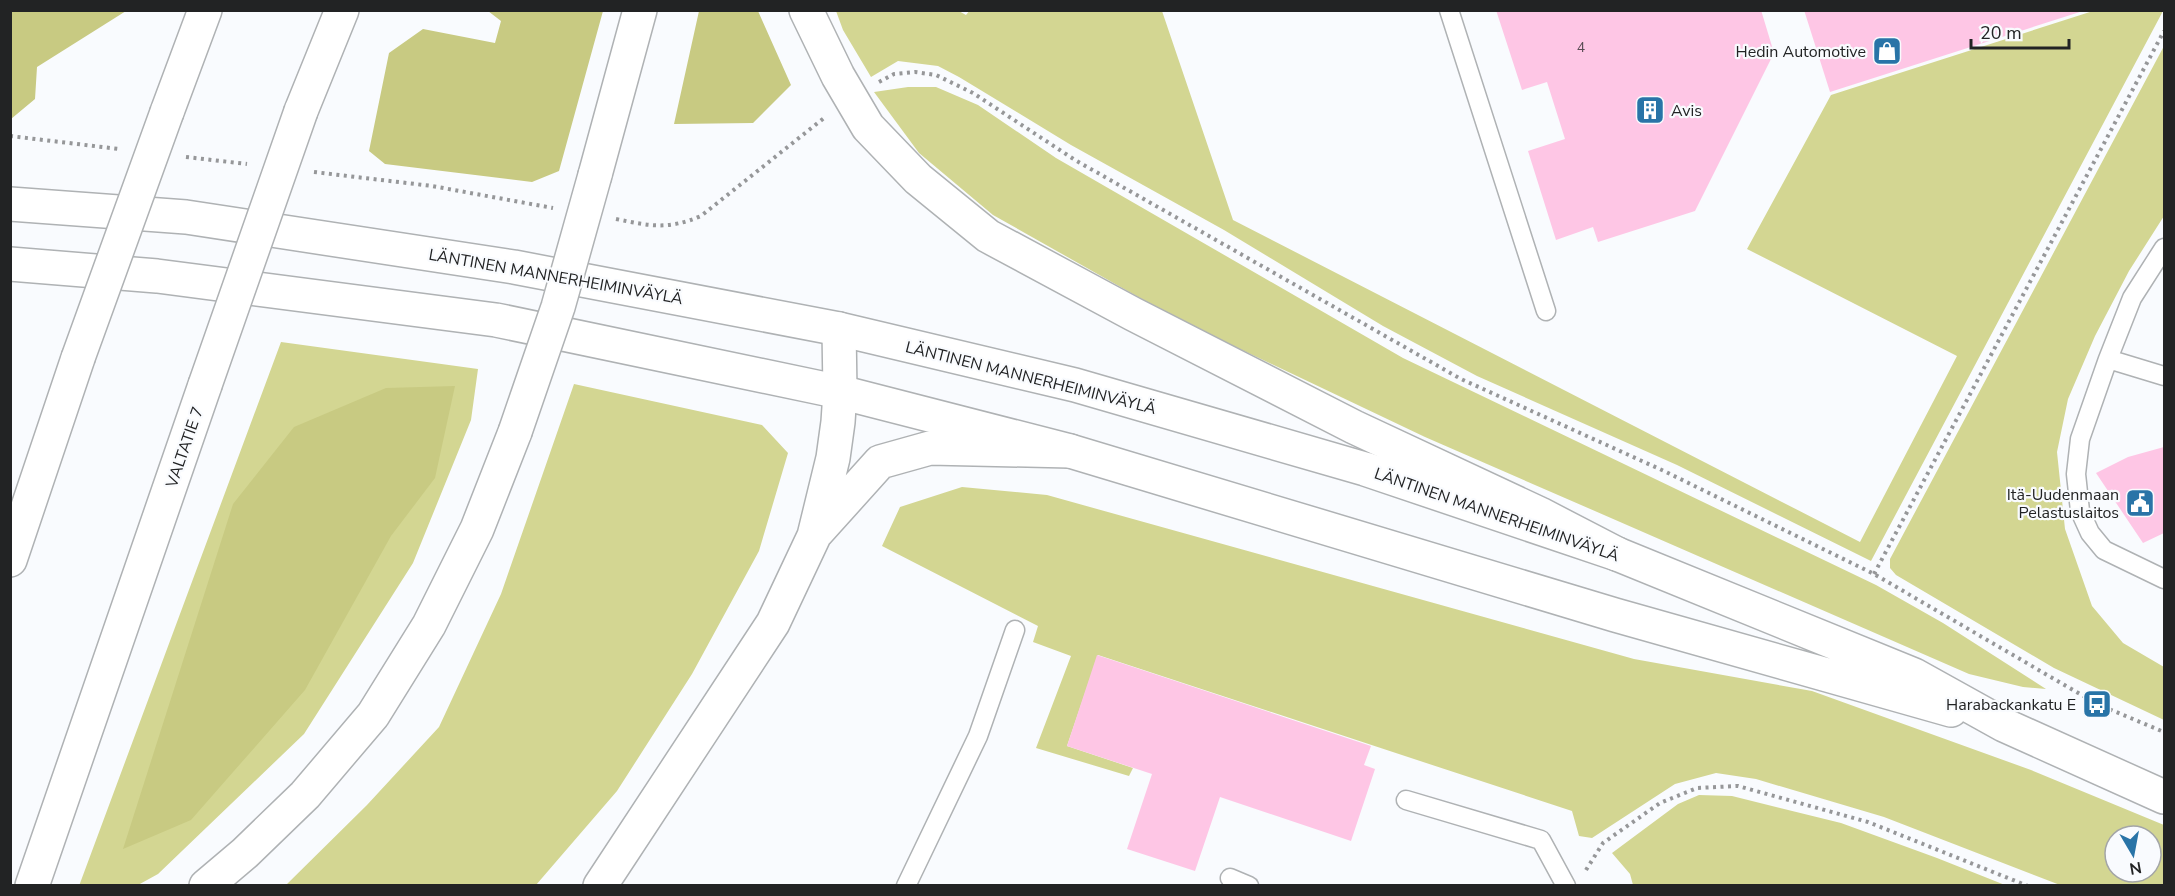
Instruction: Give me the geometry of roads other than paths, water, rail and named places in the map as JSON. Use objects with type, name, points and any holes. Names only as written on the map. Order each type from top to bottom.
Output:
[{"type":"main road","points":[[10,560],[78,358],[206,10]]},
{"type":"main road","name":"VALTATIE 7","points":[[32,885],[301,111],[342,10]]},
{"type":"main road","points":[[206,885],[245,853],[305,795],[373,715],[435,615],[477,529],[515,432],[558,307],[640,10]]},
{"type":"main road","points":[[806,10],[838,76],[868,127],[918,179],[988,236],[1133,314],[1354,427],[1540,514],[1617,554]]},
{"type":"main road","name":"LÄNTINEN MANNERHEIMINVÄYLÄ","points":[[10,204],[186,217],[514,267],[839,328],[1097,391],[1365,469],[1617,554],[1914,675],[2004,725],[2164,796]]},
{"type":"main road","name":"LÄNTINEN MANNERHEIMINVÄYLÄ","points":[[10,264],[158,276],[496,320],[840,392],[1070,451],[1615,615],[2004,725]]},
{"type":"main road","points":[[600,885],[773,622],[814,536],[833,458],[840,392],[839,328]]},
{"type":"main road","points":[[814,536],[880,462],[930,448],[1070,451]]},
{"type":"lane","points":[[1449,10],[1546,310]]},
{"type":"lane","points":[[2164,248],[2132,298],[2108,359],[2080,440],[2076,474],[2080,511],[2090,533],[2104,550],[2164,579]]},
{"type":"lane","points":[[2108,359],[2164,376]]},
{"type":"lane","points":[[906,885],[978,736],[1015,630]]},
{"type":"lane","points":[[1406,800],[1541,840],[1574,881]]},
{"type":"lane","points":[[1230,878],[1249,885]]},
{"type":"place","name":"Hedin Automotive","points":[[1887,51]]},
{"type":"place","name":"Avis","points":[[1650,110]]},
{"type":"place","name":"Itä-Uudenmaan Pelastuslaitos","points":[[2140,503]]},
{"type":"place","name":"Harabackankatu E","points":[[2097,704]]}]
